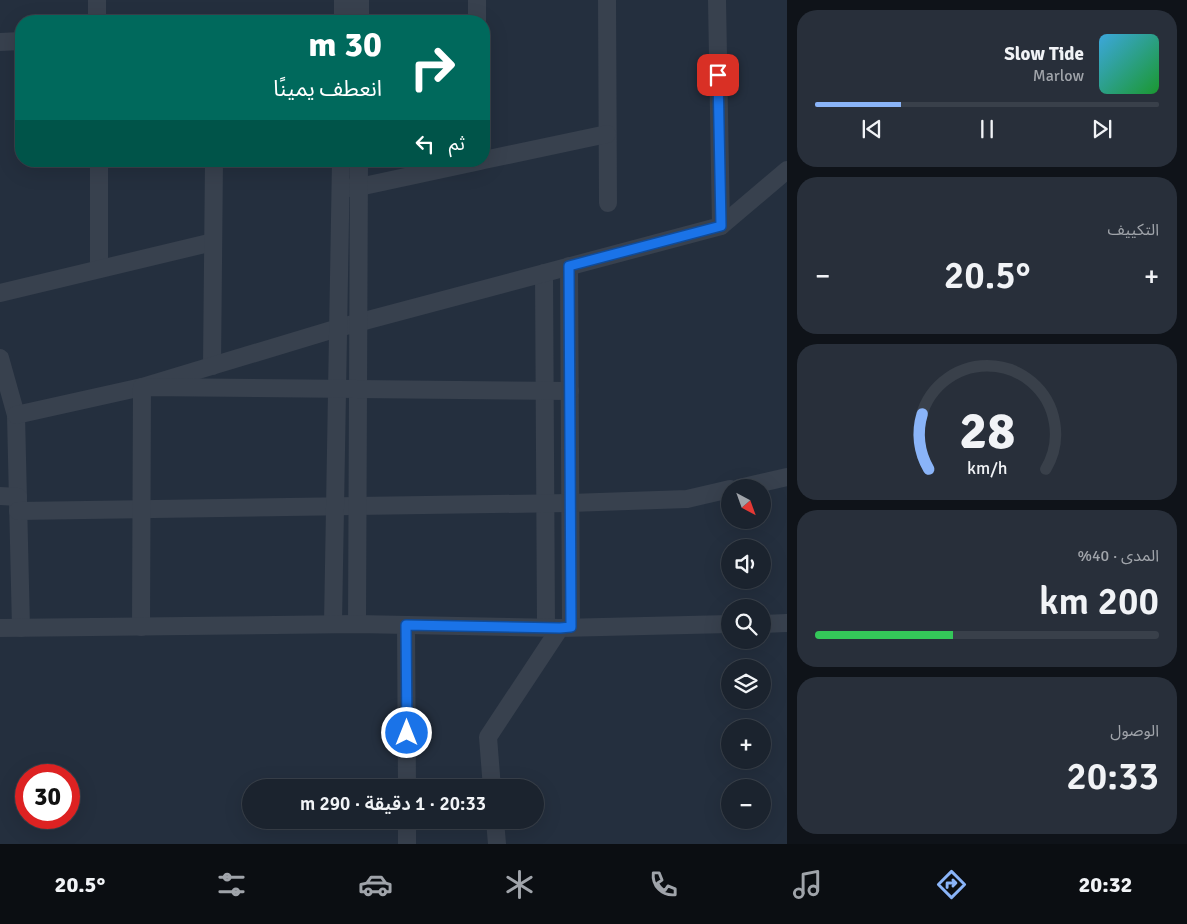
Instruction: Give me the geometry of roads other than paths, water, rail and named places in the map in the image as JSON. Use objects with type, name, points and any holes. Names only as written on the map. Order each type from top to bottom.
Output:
[{"type":"street","points":[[97,0],[97,15]]},
{"type":"street","points":[[343,15],[344,0]]},
{"type":"street","points":[[360,0],[360,15]]},
{"type":"street","points":[[477,0],[477,15]]},
{"type":"street","points":[[607,0],[608,202]]},
{"type":"street","points":[[717,0],[721,226]]},
{"type":"street","points":[[0,42],[15,41]]},
{"type":"street","points":[[490,159],[607,134]]},
{"type":"street","points":[[98,167],[100,269]]},
{"type":"street","points":[[212,366],[214,167]]},
{"type":"street","points":[[333,624],[341,167]]},
{"type":"street","points":[[357,624],[359,167]]},
{"type":"street","points":[[340,189],[359,187],[451,167]]},
{"type":"street","points":[[16,415],[142,387],[359,322],[721,226],[787,170]]},
{"type":"street","points":[[0,293],[213,242]]},
{"type":"street","points":[[491,779],[488,737],[559,627],[570,503],[569,266]]},
{"type":"street","points":[[544,273],[545,504],[559,627]]},
{"type":"street","points":[[0,358],[16,415],[21,628]]},
{"type":"street","points":[[142,387],[570,391]]},
{"type":"street","points":[[141,626],[142,387]]},
{"type":"street","points":[[771,481],[787,477]]},
{"type":"street","points":[[0,496],[18,503],[141,509],[545,504],[687,499],[721,491]]},
{"type":"street","points":[[771,624],[787,623]]},
{"type":"street","points":[[0,628],[333,624],[559,627],[721,624]]},
{"type":"street","points":[[406,625],[407,779]]},
{"type":"street","points":[[407,829],[407,844]]},
{"type":"street","points":[[496,829],[497,844]]}]
